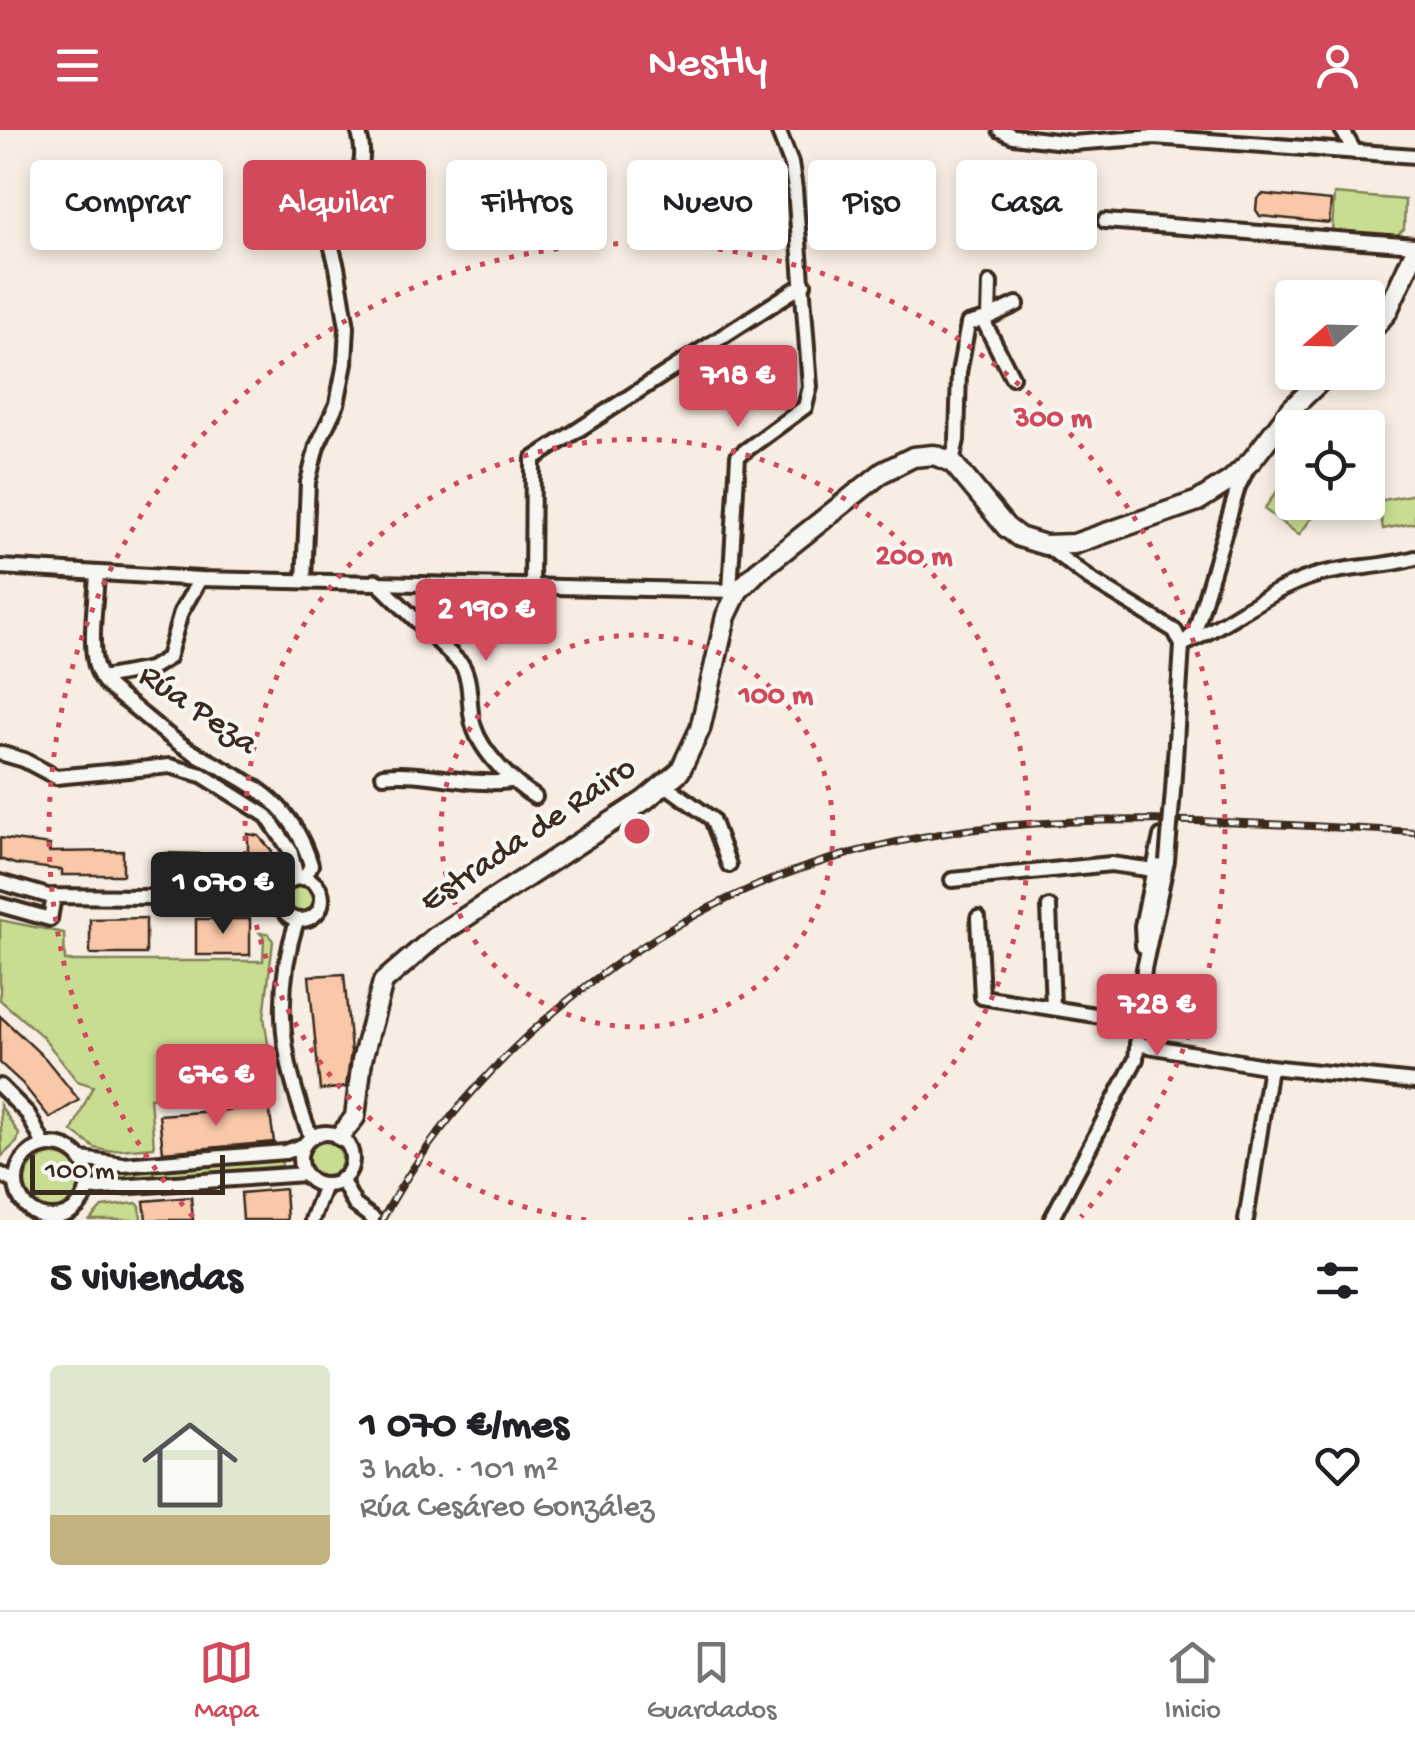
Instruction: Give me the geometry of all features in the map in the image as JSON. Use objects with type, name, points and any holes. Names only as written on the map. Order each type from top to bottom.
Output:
[{"type":"street","points":[[304,581],[308,482],[317,446],[337,404],[347,326],[321,206],[350,190],[363,158],[358,130]]},
{"type":"street","points":[[0,567],[200,578],[734,591],[738,456],[805,407],[810,387],[791,163],[778,130]]},
{"type":"street","points":[[1000,130],[1013,136],[1072,143],[1154,137],[1415,156]]},
{"type":"street","points":[[1342,130],[1354,152]]},
{"type":"street","points":[[1105,221],[1415,248],[1385,315]]},
{"type":"street","points":[[990,283],[986,319],[1012,377]]},
{"type":"street","points":[[532,586],[533,459],[804,284]]},
{"type":"street","points":[[1016,304],[968,324],[959,373],[957,440],[952,462],[1006,527],[1045,546],[1175,631],[1182,645],[1167,861],[1144,969],[1136,1059],[1051,1220]]},
{"type":"street","points":[[1045,546],[1074,544],[1198,501],[1231,480],[1252,460],[1311,390]]},
{"type":"street","name":"Estrada de Rairo","points":[[340,1136],[355,1117],[362,1060],[382,982],[435,937],[645,800],[680,771],[700,729],[734,591],[883,472],[913,457],[934,455],[952,462]]},
{"type":"street","points":[[1182,645],[1195,632],[1238,487],[1252,460]]},
{"type":"street","points":[[1182,645],[1312,576],[1415,558]]},
{"type":"street","name":"Rúa Peza","points":[[98,573],[94,656],[102,678],[168,735],[275,800],[303,838],[311,865],[301,878]]},
{"type":"street","points":[[102,678],[150,669],[168,658],[181,612],[200,578]]},
{"type":"street","points":[[376,581],[462,665],[467,674],[474,729],[510,781],[535,797]]},
{"type":"street","points":[[0,753],[24,760],[56,777],[170,766],[202,775],[266,816],[290,850],[301,878]]},
{"type":"street","points":[[383,775],[403,773],[485,785],[510,781]]},
{"type":"street","points":[[664,784],[712,819],[729,865]]},
{"type":"street","points":[[1144,969],[1142,926],[1161,836]]},
{"type":"street","points":[[952,880],[1111,864],[1154,870]]},
{"type":"street","points":[[301,878],[319,887],[322,903],[313,917],[297,920],[284,911],[280,895],[289,881],[301,878]]},
{"type":"street","points":[[0,882],[54,896],[280,895]]},
{"type":"street","points":[[0,905],[50,919],[54,896]]},
{"type":"street","points":[[1049,907],[1052,1008]]},
{"type":"street","points":[[978,918],[982,997],[1139,1022]]},
{"type":"street","points":[[297,920],[288,950],[283,1025],[288,1072],[308,1141],[300,1154],[305,1174]]},
{"type":"street","points":[[1137,1044],[1270,1067],[1415,1082]]},
{"type":"street","points":[[1246,1220],[1270,1067]]},
{"type":"street","points":[[0,1086],[28,1114],[44,1145]]},
{"type":"street","points":[[82,1160],[123,1165],[286,1152],[330,1133],[340,1136],[351,1152],[352,1163],[341,1180],[324,1185],[305,1174],[89,1189]]},
{"type":"street","points":[[44,1145],[58,1145],[72,1150],[82,1160],[88,1172],[89,1189],[74,1211],[60,1218],[31,1215],[15,1182],[21,1162],[31,1151],[44,1145]]},
{"type":"street","points":[[0,1174],[15,1182]]},
{"type":"street","points":[[341,1180],[355,1205],[375,1220]]},
{"type":"street","points":[[312,1220],[324,1185]]},
{"type":"green space","points":[[1334,194],[1405,200],[1404,229],[1396,236],[1332,232]]},
{"type":"green space","points":[[1275,494],[1275,517],[1264,509]]},
{"type":"green space","points":[[1415,494],[1415,523],[1383,529],[1385,500]]},
{"type":"green space","points":[[1279,520],[1310,520],[1299,535]]},
{"type":"green space","points":[[302,885],[312,889],[316,899],[312,909],[302,913],[292,909],[288,899],[292,889]]},
{"type":"green space","points":[[0,920],[64,933],[65,961],[263,961],[264,937],[260,933],[268,933],[273,941],[264,1017],[275,1091],[150,1098],[154,1147],[107,1151],[95,1148],[72,1131],[93,1086],[77,1081],[42,1036],[0,1000]]},
{"type":"green space","points":[[0,1105],[19,1134],[17,1142],[2,1156]]},
{"type":"green space","points":[[325,1142],[337,1147],[342,1159],[337,1171],[325,1176],[313,1171],[308,1159],[313,1147]]},
{"type":"green space","points":[[53,1155],[73,1163],[81,1183],[73,1203],[53,1211],[33,1203],[25,1183],[33,1163]]},
{"type":"green space","points":[[281,1159],[282,1166],[102,1182],[101,1175]]},
{"type":"green space","points":[[136,1203],[141,1220],[90,1220],[102,1207]]},
{"type":"building","points":[[1262,194],[1331,201],[1329,223],[1260,216],[1257,199]]},
{"type":"building","points":[[248,834],[259,836],[272,851],[267,863],[248,854]]},
{"type":"building","points":[[0,838],[50,845],[49,852],[123,851],[123,875],[62,875],[62,870],[15,864],[0,859]]},
{"type":"building","points":[[166,853],[199,854],[200,877],[167,877]]},
{"type":"building","points":[[257,860],[257,879],[232,879],[231,861]]},
{"type":"building","points":[[146,918],[146,954],[90,954],[90,919]]},
{"type":"building","points":[[196,919],[250,919],[250,955],[196,955]]},
{"type":"building","points":[[344,974],[351,1052],[346,1087],[320,1090],[309,976]]},
{"type":"building","points":[[0,1016],[45,1058],[79,1100],[50,1118],[0,1063]]},
{"type":"building","points":[[269,1107],[274,1142],[163,1152],[159,1115]]},
{"type":"building","points":[[285,1189],[287,1220],[243,1220],[241,1193]]},
{"type":"building","points":[[191,1197],[193,1220],[146,1220],[144,1201]]},
{"type":"railway","points":[[382,1220],[441,1130],[488,1075],[539,1025],[665,932],[765,882],[867,849],[971,830],[1077,821],[1186,821],[1415,832]]}]
